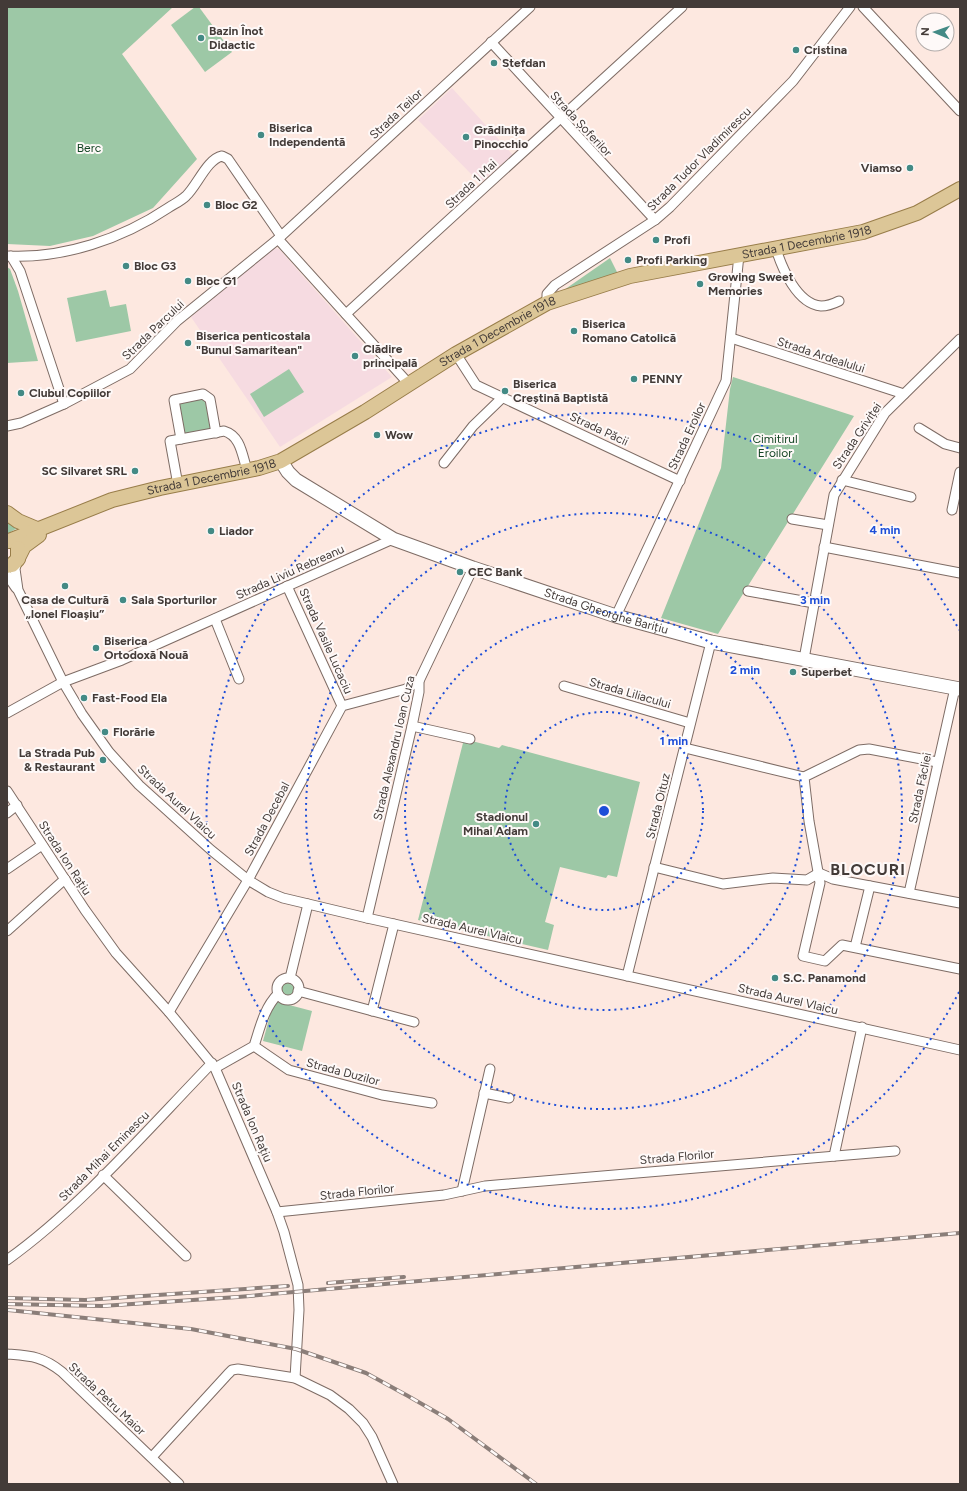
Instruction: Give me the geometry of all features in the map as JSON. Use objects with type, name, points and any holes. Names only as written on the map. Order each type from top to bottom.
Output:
[{"type":"main road","name":"Strada 1 Decembrie 1918","points":[[8,540],[27,535],[37,529],[112,500],[247,470],[281,460],[365,412],[456,354],[547,303],[630,276],[839,238],[880,227],[917,213],[960,189]]},
{"type":"main road","points":[[7,513],[37,529]]},
{"type":"main road","name":"Strada 1 Decembrie 1918","points":[[14,561],[24,546],[55,522]]},
{"type":"main road","points":[[8,540],[16,545],[18,549],[14,561]]},
{"type":"street","name":"Strada Teilor","points":[[280,238],[530,7]]},
{"type":"street","name":"Strada 1 Mai","points":[[346,314],[682,7]]},
{"type":"street","name":"Strada Tudor Vladimirescu","points":[[547,303],[547,294],[554,285],[655,220],[670,207],[793,81],[850,7]]},
{"type":"street","points":[[863,7],[960,112]]},
{"type":"street","name":"Strada Șoferilor","points":[[491,42],[560,119],[655,220]]},
{"type":"street","points":[[9,256],[32,255],[80,248],[124,234],[153,218],[187,196],[213,160],[222,156],[228,159],[280,238],[409,384]]},
{"type":"street","name":"Strada Parcului","points":[[7,426],[21,423],[64,404],[130,369],[177,321],[280,238]]},
{"type":"street","points":[[776,249],[786,277],[795,289],[812,304],[827,306],[839,301]]},
{"type":"street","name":"Strada Eroilor","points":[[616,616],[726,380],[739,255]]},
{"type":"street","points":[[9,256],[20,271],[64,404]]},
{"type":"street","name":"Strada Ardealului","points":[[731,338],[904,394]]},
{"type":"street","name":"Strada Griviței","points":[[804,659],[832,503],[842,480],[885,413],[960,338]]},
{"type":"street","name":"Strada Păcii","points":[[456,354],[476,385],[680,481]]},
{"type":"street","points":[[181,439],[174,400],[203,394],[210,399],[216,432]]},
{"type":"street","points":[[444,463],[473,426],[502,397]]},
{"type":"street","points":[[919,428],[945,444],[960,448]]},
{"type":"street","points":[[178,485],[170,441],[224,431],[232,434],[237,440],[247,470]]},
{"type":"street","name":"Strada Gheorghe Barițiu","points":[[281,460],[288,472],[296,480],[393,539],[473,568],[616,616],[711,642],[958,688]]},
{"type":"street","points":[[952,510],[960,472]]},
{"type":"street","points":[[842,480],[911,497]]},
{"type":"street","points":[[792,519],[828,525]]},
{"type":"street","name":"Strada Liviu Rebreanu","points":[[7,713],[63,682],[122,660],[393,539]]},
{"type":"street","points":[[824,547],[960,574]]},
{"type":"street","points":[[14,561],[18,590]]},
{"type":"street","name":"Strada Alexandru Ioan Cuza","points":[[367,918],[412,726],[419,692],[419,681],[473,568]]},
{"type":"street","points":[[7,575],[18,590]]},
{"type":"street","name":"Strada Vasile Lucaciu","points":[[287,586],[342,706]]},
{"type":"street","name":"Strada Aurel Vlaicu","points":[[18,590],[63,682],[82,714],[105,745],[139,785],[210,850],[248,880],[268,892],[308,904],[367,918],[960,1050]]},
{"type":"street","points":[[748,591],[814,603]]},
{"type":"street","points":[[215,618],[239,679]]},
{"type":"street","name":"Strada Oituz","points":[[627,976],[711,642]]},
{"type":"street","points":[[342,706],[406,689],[419,681]]},
{"type":"street","name":"Strada Liliacului","points":[[564,686],[690,723]]},
{"type":"street","name":"Strada Făcliei","points":[[909,893],[937,762],[958,688]]},
{"type":"street","name":"Strada Decebal","points":[[170,1012],[248,880],[342,706]]},
{"type":"street","points":[[412,726],[470,739]]},
{"type":"street","points":[[685,748],[804,777],[859,750],[869,749],[937,762]]},
{"type":"street","points":[[804,777],[809,821],[820,883],[803,956],[824,961],[842,945],[960,968]]},
{"type":"street","name":"Strada Ion Rațiu","points":[[7,791],[116,953],[170,1012],[214,1066],[277,1212],[298,1285],[299,1310],[296,1378]]},
{"type":"street","points":[[7,813],[16,805]]},
{"type":"street","points":[[7,869],[42,845]]},
{"type":"street","points":[[654,867],[723,884],[773,878],[807,880],[819,873]]},
{"type":"street","points":[[819,873],[833,879],[960,903]]},
{"type":"street","points":[[7,931],[65,879]]},
{"type":"street","points":[[855,948],[870,886]]},
{"type":"street","points":[[290,978],[308,904]]},
{"type":"street","points":[[372,1011],[394,924]]},
{"type":"street","points":[[290,978],[296,982],[298,991],[295,997],[289,1000],[278,994],[277,988],[279,982],[290,978]]},
{"type":"street","points":[[298,991],[414,1022]]},
{"type":"street","points":[[254,1046],[270,1001],[278,994]]},
{"type":"street","points":[[834,1156],[862,1027]]},
{"type":"street","name":"Strada Mihai Eminescu","points":[[7,1260],[33,1241],[103,1175],[214,1066],[254,1046]]},
{"type":"street","name":"Strada Duzilor","points":[[254,1046],[289,1070],[382,1095],[432,1103]]},
{"type":"street","points":[[462,1191],[490,1069]]},
{"type":"street","points":[[484,1094],[509,1098]]},
{"type":"street","name":"Strada Florilor","points":[[277,1212],[462,1191],[486,1186],[895,1151]]},
{"type":"street","points":[[103,1175],[186,1256]]},
{"type":"street","name":"Strada Petru Maior","points":[[7,1354],[35,1356],[50,1363],[152,1457],[179,1484]]},
{"type":"street","points":[[152,1457],[232,1370],[238,1369],[296,1378],[330,1395],[349,1409],[363,1423],[372,1437],[393,1484]]},
{"type":"shaded area","name":"Grădinița Pinocchio","points":[[452,88],[513,155],[480,183],[418,120]]},
{"type":"shaded area","points":[[274,248],[279,249],[392,377],[280,447],[191,317]]},
{"type":"green space","name":"Berc","points":[[7,7],[173,7],[122,54],[197,159],[153,208],[93,236],[50,246],[7,244]]},
{"type":"green space","name":"Bazin Înot Didactic","points":[[195,7],[199,7],[232,52],[205,72],[171,25]]},
{"type":"green space","points":[[610,258],[618,274],[564,290]]},
{"type":"green space","points":[[7,267],[10,269],[18,291],[38,361],[7,363]]},
{"type":"green space","points":[[106,290],[110,307],[126,304],[131,331],[76,342],[67,298]]},
{"type":"green space","points":[[289,369],[304,392],[264,417],[250,394]]},
{"type":"green space","name":"Cimitirul Eroilor","points":[[733,377],[854,416],[718,634],[661,618],[721,468],[730,389]]},
{"type":"green space","points":[[207,397],[213,430],[183,436],[177,402]]},
{"type":"green space","points":[[7,516],[21,526],[7,534]]},
{"type":"green space","name":"Stadionul Mihai Adam","points":[[464,739],[499,748],[502,745],[640,782],[617,877],[608,875],[606,878],[560,867],[545,922],[554,925],[548,950],[418,920]]},
{"type":"green space","points":[[288,981],[294,983],[296,989],[294,995],[288,997],[282,995],[280,989],[282,983]]},
{"type":"green space","points":[[274,1001],[312,1011],[302,1051],[263,1041]]},
{"type":"railway","points":[[7,1304],[102,1306],[238,1297],[960,1233]]},
{"type":"railway","points":[[328,1283],[404,1277]]},
{"type":"railway","points":[[7,1298],[85,1300],[288,1286]]},
{"type":"railway","points":[[8,1310],[191,1329],[296,1349],[366,1373],[408,1396],[448,1419],[536,1484]]},
{"type":"place","name":"Bazin Înot Didactic","points":[[201,38]]},
{"type":"place","name":"Cristina","points":[[796,50]]},
{"type":"place","name":"Stefdan","points":[[494,63]]},
{"type":"place","name":"Biserica Independentă","points":[[261,135]]},
{"type":"place","name":"Grădinița Pinocchio","points":[[466,137]]},
{"type":"place","name":"Viamso","points":[[910,168]]},
{"type":"place","name":"Bloc G2","points":[[207,205]]},
{"type":"place","name":"Profi","points":[[656,240]]},
{"type":"place","name":"Profi Parking","points":[[628,260]]},
{"type":"place","name":"Bloc G3","points":[[126,266]]},
{"type":"place","name":"Bloc G1","points":[[188,281]]},
{"type":"place","name":"Growing Sweet Memories","points":[[700,284]]},
{"type":"place","name":"Biserica Romano Catolică","points":[[574,331]]},
{"type":"place","name":"Biserica penticostala \"Bunul Samaritean\"","points":[[188,343]]},
{"type":"place","name":"Clădire principală","points":[[355,356]]},
{"type":"place","name":"PENNY","points":[[634,379]]},
{"type":"place","name":"Biserica Creștină Baptistă","points":[[505,391]]},
{"type":"place","name":"Clubul Copiilor","points":[[21,393]]},
{"type":"place","name":"Wow","points":[[377,435]]},
{"type":"place","name":"SC Silvaret SRL","points":[[135,471]]},
{"type":"place","name":"Liador","points":[[211,531]]},
{"type":"place","name":"CEC Bank","points":[[460,572]]},
{"type":"place","name":"Casa de Cultură „Ionel Floașiu”","points":[[65,586]]},
{"type":"place","name":"Sala Sporturilor","points":[[123,600]]},
{"type":"place","name":"Biserica Ortodoxă Nouă","points":[[96,648]]},
{"type":"place","name":"Superbet","points":[[793,672]]},
{"type":"place","name":"Fast-Food Ela","points":[[84,698]]},
{"type":"place","name":"Florărie","points":[[105,732]]},
{"type":"place","name":"La Strada Pub & Restaurant","points":[[103,760]]},
{"type":"place","name":"Stadionul Mihai Adam","points":[[536,824]]},
{"type":"place","name":"S.C. Panamond","points":[[775,978]]},
{"type":"district","name":"BLOCURI","points":[[868,869]]}]
